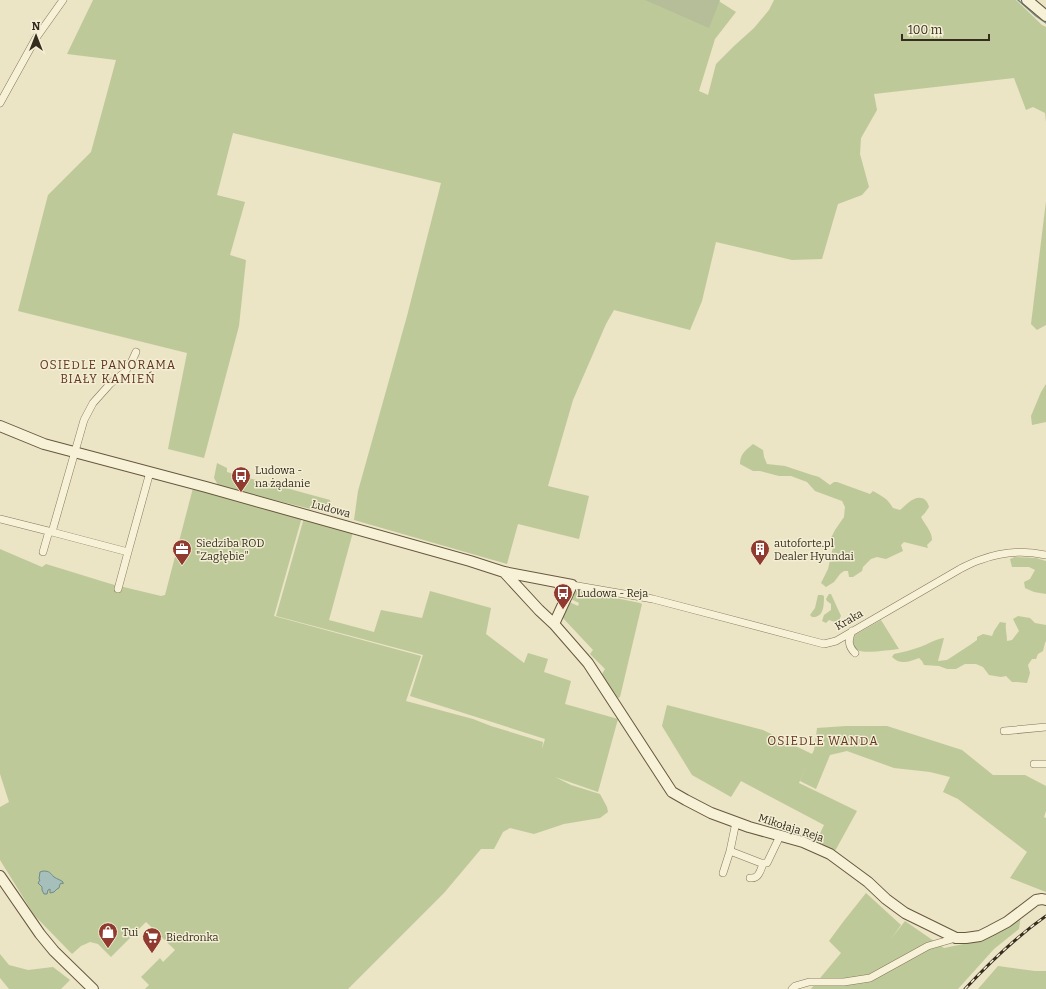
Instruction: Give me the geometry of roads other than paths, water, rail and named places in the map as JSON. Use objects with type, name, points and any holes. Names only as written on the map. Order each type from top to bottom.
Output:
[{"type":"street","points":[[1,99],[36,38],[63,0]]},
{"type":"street","points":[[1027,0],[1046,16]]},
{"type":"street","points":[[43,552],[84,420],[93,403],[110,384],[125,372],[136,352]]},
{"type":"street","name":"Ludowa","points":[[0,426],[44,444],[470,560],[504,572],[653,599]]},
{"type":"street","points":[[118,589],[150,472]]},
{"type":"street","points":[[0,519],[128,552]]},
{"type":"street","name":"Kraka","points":[[653,599],[824,644],[836,641],[960,569],[980,560],[1004,553],[1030,552],[1046,555]]},
{"type":"street","name":"Ludowa","points":[[504,572],[554,624],[588,664],[618,707]]},
{"type":"street","points":[[554,624],[572,585]]},
{"type":"street","points":[[852,631],[849,643],[850,648],[855,653]]},
{"type":"street","name":"Mikołaja Reja","points":[[618,707],[672,792],[711,813],[803,842],[830,854],[868,882],[904,913],[956,938],[980,936],[990,932],[1007,922],[1036,900],[1046,900]]},
{"type":"street","points":[[1004,731],[1046,727]]},
{"type":"street","points":[[1034,764],[1046,764]]},
{"type":"street","points":[[723,873],[730,851],[736,822]]},
{"type":"street","points":[[750,878],[758,876],[763,864],[767,863],[780,836]]},
{"type":"street","points":[[730,851],[763,864]]},
{"type":"street","points":[[0,876],[40,934],[93,989]]},
{"type":"street","points":[[792,989],[795,986],[808,982],[844,982],[870,978],[928,946],[956,938]]},
{"type":"water","points":[[40,872],[50,872],[54,877],[63,882],[63,884],[60,884],[59,888],[54,892],[50,893],[50,889],[48,890],[47,894],[44,894],[42,887],[38,883],[40,880]]},
{"type":"waterway","points":[[1018,0],[1046,23]]},
{"type":"waterway","points":[[1035,0],[1046,9]]},
{"type":"railway","points":[[965,989],[1004,950],[1024,932],[1046,916]]},
{"type":"place","name":"Ludowa - na żądanie","points":[[241,493]]},
{"type":"place","name":"Siedziba ROD \"Zagłębie\"","points":[[182,566]]},
{"type":"place","name":"autoforte.pl Dealer Hyundai","points":[[760,566]]},
{"type":"place","name":"Ludowa - Reja","points":[[563,610]]},
{"type":"place","name":"Tui","points":[[108,949]]},
{"type":"place","name":"Biedronka","points":[[152,954]]},
{"type":"district","name":"OSIEDLE PANORAMA BIAŁY KAMIEŃ","points":[[108,372]]},
{"type":"district","name":"OSIEDLE WANDA","points":[[823,741]]}]
